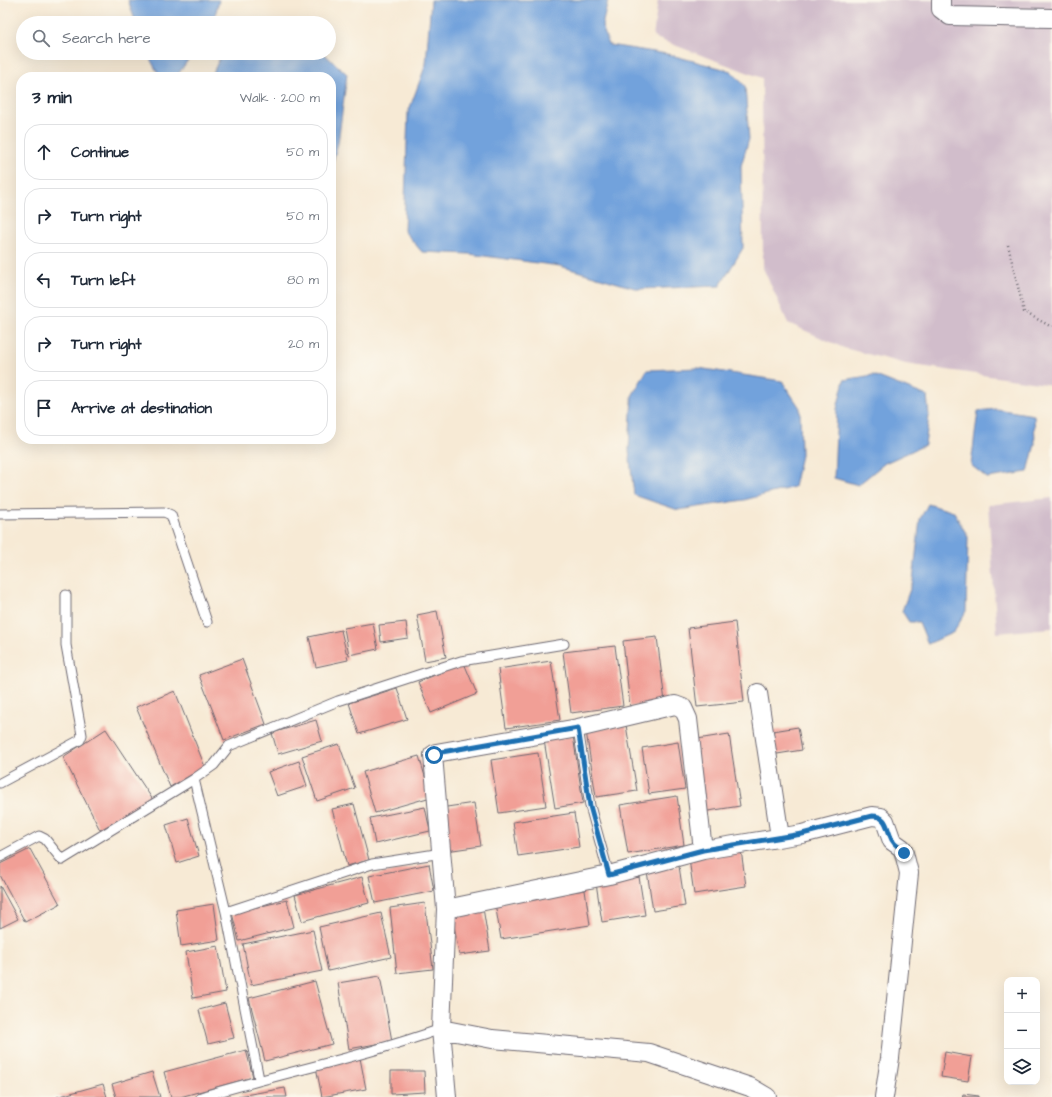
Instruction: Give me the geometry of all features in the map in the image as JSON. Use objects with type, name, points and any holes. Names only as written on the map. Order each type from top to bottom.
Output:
[{"type":"street","points":[[941,0],[941,9],[950,16],[1052,18]]},
{"type":"street","points":[[758,692],[780,837]]},
{"type":"street","points":[[447,1097],[441,1029],[446,909],[434,755],[436,753],[578,728],[675,705],[683,708],[688,719],[703,850]]},
{"type":"street","points":[[446,909],[609,875],[703,850],[802,834],[878,816],[886,821],[892,841],[902,848],[909,873],[890,1058],[884,1097]]},
{"type":"street","points":[[441,1029],[492,1039],[649,1053],[750,1087],[767,1097]]},
{"type":"lane","points":[[0,514],[164,512],[171,515],[207,622]]},
{"type":"lane","points":[[0,783],[80,740],[82,735],[66,645],[66,595]]},
{"type":"lane","points":[[0,857],[39,836],[45,839],[62,860],[194,779],[214,765],[229,746],[338,702],[461,661],[564,644]]},
{"type":"lane","points":[[578,728],[590,806],[609,875]]},
{"type":"lane","points":[[194,779],[226,912],[259,1079]]},
{"type":"lane","points":[[226,912],[372,864],[442,852]]},
{"type":"lane","points":[[201,1097],[259,1079],[391,1047],[441,1029]]},
{"type":"path","points":[[1008,245],[1024,312],[1052,327]]},
{"type":"shaded area","points":[[658,0],[1052,0],[1052,385],[906,364],[844,348],[788,323],[763,268],[762,78],[653,37]]},
{"type":"shaded area","points":[[1052,498],[1052,628],[997,633],[988,505]]},
{"type":"water","points":[[128,0],[219,0],[215,16],[134,16]]},
{"type":"water","points":[[431,0],[608,0],[602,26],[609,45],[667,54],[731,71],[745,86],[749,139],[741,166],[743,248],[720,286],[638,289],[560,266],[469,254],[422,252],[404,231],[408,113],[426,64]]},
{"type":"water","points":[[151,60],[188,60],[180,72],[157,72]]},
{"type":"water","points":[[219,60],[331,60],[347,74],[336,150],[336,72],[213,72]]},
{"type":"water","points":[[698,368],[782,381],[800,408],[801,455],[794,487],[744,500],[678,510],[634,495],[629,450],[632,396],[647,370]]},
{"type":"water","points":[[873,375],[927,396],[929,416],[925,445],[885,463],[858,485],[834,478],[837,409],[844,380]]},
{"type":"water","points":[[996,409],[1034,415],[1035,444],[1028,472],[987,478],[971,465],[978,411]]},
{"type":"water","points":[[928,504],[954,512],[968,537],[966,611],[954,632],[928,644],[919,622],[909,622],[902,611],[913,581],[920,519]]},
{"type":"building","points":[[437,611],[446,657],[425,661],[417,615]]},
{"type":"building","points":[[406,622],[408,638],[381,642],[379,625]]},
{"type":"building","points":[[735,622],[744,702],[697,707],[688,628]]},
{"type":"building","points":[[373,623],[378,649],[349,655],[344,628]]},
{"type":"building","points":[[341,630],[348,660],[316,667],[309,637]]},
{"type":"building","points":[[657,637],[665,702],[630,707],[623,641]]},
{"type":"building","points":[[615,646],[623,706],[571,713],[563,652]]},
{"type":"building","points":[[242,659],[266,724],[224,740],[199,675]]},
{"type":"building","points":[[551,661],[560,720],[506,728],[498,669]]},
{"type":"building","points":[[464,663],[477,694],[431,713],[418,682]]},
{"type":"building","points":[[397,688],[407,719],[359,734],[349,703]]},
{"type":"building","points":[[175,691],[205,767],[170,787],[136,707]]},
{"type":"building","points":[[316,720],[322,741],[278,754],[272,733]]},
{"type":"building","points":[[626,725],[637,791],[596,797],[586,731]]},
{"type":"building","points":[[798,727],[802,750],[771,755],[767,732]]},
{"type":"building","points":[[106,729],[153,800],[100,830],[63,757]]},
{"type":"building","points":[[729,734],[740,806],[702,812],[691,740]]},
{"type":"building","points":[[573,735],[583,803],[555,808],[544,740]]},
{"type":"building","points":[[678,742],[685,789],[649,794],[642,748]]},
{"type":"building","points":[[339,744],[355,788],[317,801],[302,756]]},
{"type":"building","points":[[538,753],[546,806],[499,813],[491,760]]},
{"type":"building","points":[[419,756],[431,797],[375,813],[363,772]]},
{"type":"building","points":[[299,761],[307,786],[277,796],[268,772]]},
{"type":"building","points":[[677,796],[684,845],[628,854],[620,805]]},
{"type":"building","points":[[474,803],[481,846],[446,851],[440,808]]},
{"type":"building","points":[[354,804],[369,860],[347,866],[332,809]]},
{"type":"building","points":[[425,807],[430,831],[375,844],[370,818]]},
{"type":"building","points":[[574,813],[579,847],[518,856],[513,822]]},
{"type":"building","points":[[188,818],[199,856],[177,863],[166,825]]},
{"type":"building","points":[[30,849],[60,904],[25,922],[0,875],[0,864]]},
{"type":"building","points":[[741,850],[746,886],[694,894],[689,859]]},
{"type":"building","points":[[429,864],[434,891],[375,903],[369,876]]},
{"type":"building","points":[[679,866],[685,906],[653,911],[647,871]]},
{"type":"building","points":[[362,877],[369,903],[302,921],[295,895]]},
{"type":"building","points":[[639,877],[645,915],[602,922],[596,883]]},
{"type":"building","points":[[0,886],[18,919],[0,928]]},
{"type":"building","points":[[585,890],[590,925],[501,939],[495,903]]},
{"type":"building","points":[[287,900],[294,927],[239,941],[232,913]]},
{"type":"building","points":[[425,903],[433,969],[397,973],[390,908]]},
{"type":"building","points":[[214,904],[219,940],[181,946],[176,910]]},
{"type":"building","points":[[483,908],[490,951],[459,955],[452,913]]},
{"type":"building","points":[[381,913],[391,957],[328,971],[319,927]]},
{"type":"building","points":[[313,930],[322,971],[251,985],[243,944]]},
{"type":"building","points":[[218,946],[226,992],[193,998],[186,952]]},
{"type":"building","points":[[380,976],[392,1041],[349,1049],[338,983]]},
{"type":"building","points":[[315,981],[332,1044],[265,1061],[249,998]]},
{"type":"building","points":[[225,1003],[234,1038],[208,1044],[199,1010]]},
{"type":"building","points":[[246,1050],[253,1077],[180,1097],[171,1097],[164,1072]]},
{"type":"building","points":[[945,1052],[972,1057],[968,1081],[941,1077]]},
{"type":"building","points":[[360,1058],[366,1089],[322,1097],[316,1067]]},
{"type":"building","points":[[391,1071],[424,1071],[425,1092],[391,1094]]},
{"type":"building","points":[[152,1072],[160,1097],[116,1097],[112,1084]]},
{"type":"building","points":[[103,1084],[107,1097],[57,1097]]},
{"type":"building","points":[[285,1088],[287,1097],[239,1097],[239,1096]]},
{"type":"building","points":[[963,1094],[979,1096],[979,1097],[962,1097]]},
{"type":"route","points":[[434,755],[436,753],[578,728],[590,806],[609,875],[703,850],[802,834],[872,816],[881,817],[886,821],[892,841],[902,848],[904,853]]}]
